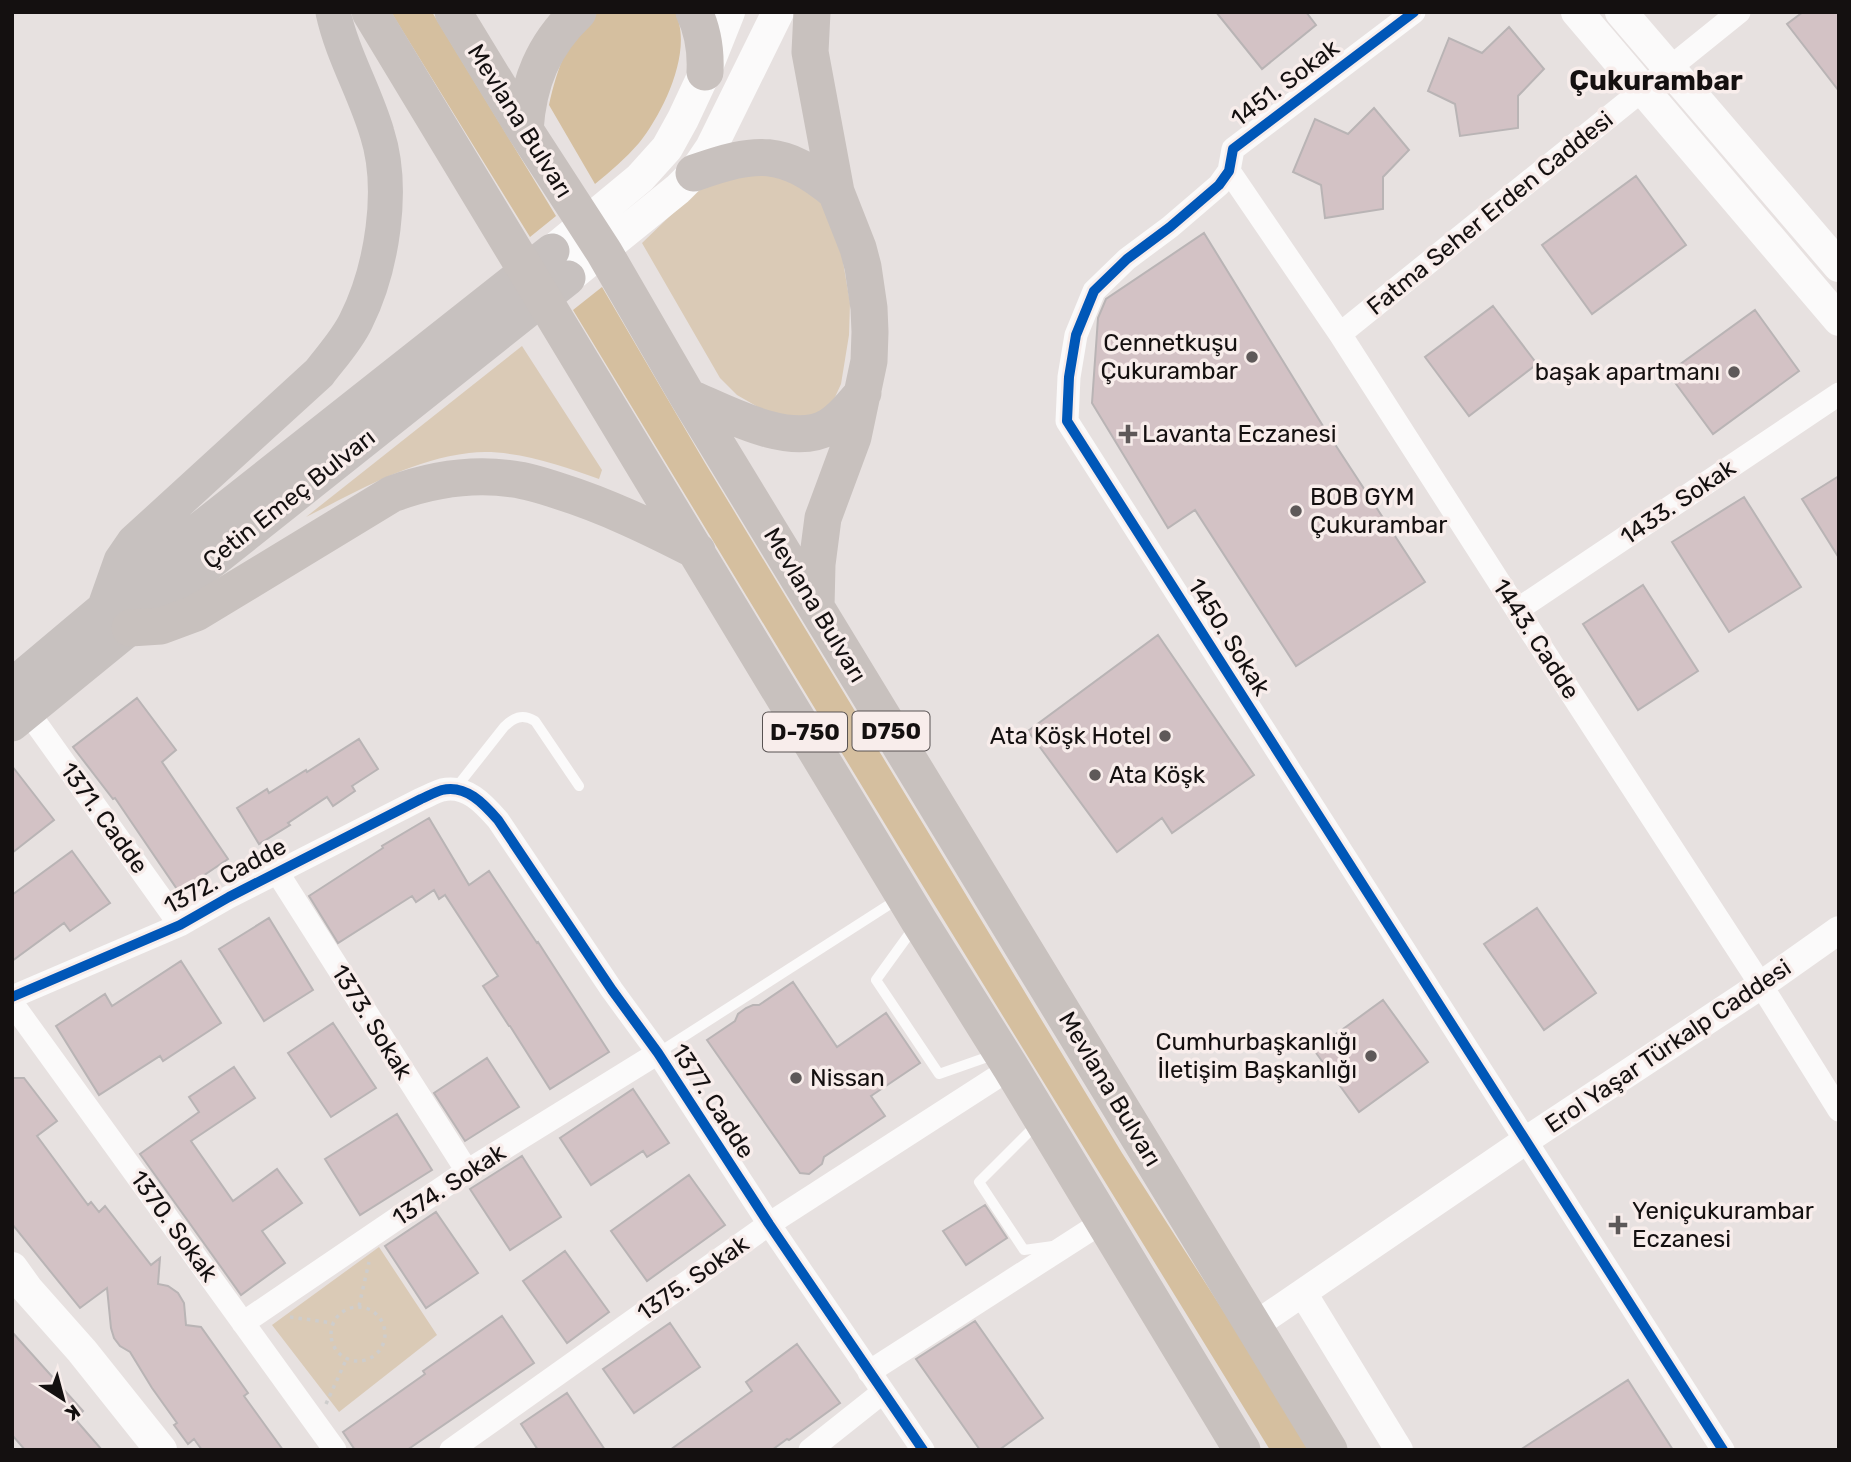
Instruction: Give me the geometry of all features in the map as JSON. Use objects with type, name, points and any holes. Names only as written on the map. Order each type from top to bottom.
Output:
[{"type":"highway","name":"D-750","points":[[370,12],[1242,1450]]},
{"type":"highway","name":"Mevlana Bulvarı","points":[[453,12],[524,130],[604,252],[688,397],[1329,1450]]},
{"type":"highway","points":[[524,130],[528,96],[538,68],[558,33],[578,12]]},
{"type":"highway","points":[[694,12],[702,32],[706,57],[705,72]]},
{"type":"highway","points":[[812,12],[810,52],[836,192],[858,248],[866,288],[870,332],[869,361],[852,437],[823,518],[817,564],[816,607]]},
{"type":"highway","points":[[694,173],[723,163],[767,157],[801,167],[836,192]]},
{"type":"highway","points":[[688,397],[754,425],[797,435],[813,434],[826,429],[840,419],[863,392]]},
{"type":"highway","points":[[117,618],[162,626],[195,613],[366,508],[392,494],[443,479],[494,477],[538,484],[592,501],[696,551]]},
{"type":"main road","points":[[117,618],[121,561],[134,542],[319,373],[355,323],[365,301],[381,245],[384,201],[382,151],[333,12]]},
{"type":"main road","points":[[560,264],[667,148],[705,72],[729,12]]},
{"type":"main road","points":[[560,264],[661,204],[694,173],[711,148],[778,12]]},
{"type":"main road","points":[[1577,12],[1839,320]]},
{"type":"main road","points":[[1621,12],[1839,266]]},
{"type":"main road","name":"Çetin Emeç Bulvarı","points":[[17,707],[186,560],[560,264]]},
{"type":"main road","points":[[12,1268],[161,1450]]},
{"type":"street","name":"1451. Sokak","points":[[1229,171],[1233,149],[1414,12]]},
{"type":"street","name":"Fatma Seher Erden Caddesi","points":[[1340,334],[1739,12]]},
{"type":"street","name":"1443. Cadde","points":[[1229,171],[1340,334],[1839,1110]]},
{"type":"street","name":"1450. Sokak","points":[[1229,171],[1219,185],[1127,259],[1094,291],[1076,335],[1069,377],[1067,421],[1723,1450]]},
{"type":"street","name":"1433. Sokak","points":[[1517,610],[1839,394]]},
{"type":"street","name":"1371. Cadde","points":[[17,707],[180,925]]},
{"type":"street","name":"1372. Cadde","points":[[12,997],[180,925],[229,897],[421,799],[443,789],[455,789]]},
{"type":"street","name":"1377. Cadde","points":[[455,789],[473,794],[498,820],[612,990],[658,1053],[769,1224],[923,1450]]},
{"type":"street","name":"1373. Sokak","points":[[277,872],[467,1171]]},
{"type":"street","name":"Erol Yaşar Türkalp Caddesi","points":[[1254,1326],[1839,930]]},
{"type":"street","name":"1370. Sokak","points":[[12,1003],[251,1317],[335,1450]]},
{"type":"street","name":"1374. Sokak","points":[[251,1317],[467,1171],[658,1053]]},
{"type":"street","name":"1375. Sokak","points":[[451,1450],[1006,1060]]},
{"type":"street","points":[[869,1372],[1104,1221]]},
{"type":"street","points":[[1303,1293],[1399,1450]]},
{"type":"street","points":[[810,1450],[883,1392]]},
{"type":"lane","points":[[455,789],[504,727],[512,720],[524,716],[535,721],[579,786]]},
{"type":"lane","points":[[658,1053],[911,908]]},
{"type":"lane","points":[[911,908],[876,980],[939,1074],[1006,1060]]},
{"type":"lane","points":[[1042,1119],[979,1182],[1024,1250],[1067,1245]]},
{"type":"path","points":[[359,1307],[376,1233]]},
{"type":"path","points":[[359,1307],[375,1312],[385,1327],[386,1336],[379,1352],[364,1361],[346,1359],[334,1348],[331,1340],[333,1323],[343,1311],[359,1307]]},
{"type":"path","points":[[251,1317],[333,1323]]},
{"type":"path","points":[[317,1425],[346,1359]]},
{"type":"shaded area","points":[[391,12],[432,12],[556,216],[530,237]]},
{"type":"shaded area","points":[[599,12],[675,12],[680,27],[681,44],[673,81],[648,130],[629,154],[595,184],[549,105],[565,53],[579,31]]},
{"type":"shaded area","points":[[776,166],[821,203],[839,238],[850,303],[849,335],[841,384],[831,406],[806,423],[765,411],[737,395],[720,378],[642,243],[698,189]]},
{"type":"shaded area","points":[[602,287],[705,463],[1122,1153],[1310,1450],[1270,1450],[902,852],[573,310]]},
{"type":"shaded area","points":[[522,346],[602,470],[599,479],[519,455],[469,453],[405,469],[306,517]]},
{"type":"shaded area","points":[[379,1247],[437,1335],[339,1412],[272,1325]]},
{"type":"building","points":[[1216,12],[1306,12],[1316,25],[1262,69]]},
{"type":"building","points":[[1803,12],[1839,12],[1839,91],[1787,24]]},
{"type":"building","points":[[1509,27],[1544,69],[1518,96],[1518,128],[1460,136],[1455,104],[1428,91],[1449,38],[1482,53]]},
{"type":"building","points":[[1374,108],[1409,150],[1383,177],[1383,209],[1325,218],[1321,185],[1293,172],[1315,119],[1348,134]]},
{"type":"building","points":[[1636,176],[1686,245],[1592,314],[1542,245]]},
{"type":"building","points":[[1204,233],[1323,426],[1425,582],[1296,666],[1195,510],[1168,528],[1092,403],[1098,318],[1106,299]]},
{"type":"building","points":[[1493,306],[1537,364],[1469,416],[1425,357]]},
{"type":"building","name":"başak apartmanı","points":[[1755,310],[1799,371],[1713,434],[1668,373]]},
{"type":"building","points":[[1839,476],[1839,558],[1802,499]]},
{"type":"building","points":[[1744,497],[1801,587],[1729,632],[1672,542]]},
{"type":"building","points":[[1643,585],[1698,671],[1638,710],[1583,624]]},
{"type":"building","name":"Ata Köşk Hotel","points":[[1158,635],[1254,775],[1172,833],[1162,818],[1117,852],[1028,731]]},
{"type":"building","points":[[137,698],[176,750],[162,762],[228,859],[179,892],[115,798],[113,799],[73,747]]},
{"type":"building","points":[[359,739],[378,769],[352,786],[355,791],[333,806],[327,797],[259,844],[237,808],[267,789],[269,793],[306,770],[307,772]]},
{"type":"building","points":[[12,766],[54,820],[12,853]]},
{"type":"building","points":[[429,818],[469,885],[489,871],[609,1052],[550,1089],[483,986],[498,976],[445,895],[439,899],[434,890],[416,902],[412,896],[338,943],[309,896],[383,848],[382,846]]},
{"type":"building","points":[[72,851],[110,903],[70,931],[64,923],[12,961],[12,895]]},
{"type":"building","points":[[1537,908],[1596,993],[1544,1030],[1484,944]]},
{"type":"building","points":[[269,918],[313,990],[264,1021],[219,949]]},
{"type":"building","points":[[181,961],[221,1023],[163,1061],[160,1056],[99,1095],[56,1026],[105,994],[112,1006]]},
{"type":"building","name":"Nissan","points":[[793,982],[837,1047],[886,1013],[920,1063],[871,1096],[885,1116],[824,1157],[822,1164],[809,1174],[800,1173],[707,1040],[735,1021],[738,1014],[746,1008],[759,1005]]},
{"type":"building","name":"Cumhurbaşkanlığı İletişim Başkanlığı","points":[[1383,1000],[1428,1062],[1359,1112],[1314,1050]]},
{"type":"building","points":[[333,1023],[376,1088],[331,1117],[288,1053]]},
{"type":"building","points":[[487,1058],[519,1107],[465,1141],[434,1093]]},
{"type":"building","points":[[234,1067],[255,1098],[191,1141],[233,1201],[277,1169],[302,1203],[262,1231],[285,1263],[241,1295],[140,1154],[199,1112],[189,1097]]},
{"type":"building","points":[[12,1078],[24,1078],[57,1121],[37,1136],[88,1205],[91,1202],[99,1212],[105,1206],[151,1265],[160,1258],[158,1284],[168,1286],[178,1293],[184,1303],[186,1325],[201,1327],[248,1393],[244,1396],[283,1450],[202,1450],[194,1439],[188,1444],[130,1352],[114,1338],[107,1288],[80,1308],[12,1224]]},
{"type":"building","points":[[633,1089],[669,1143],[647,1157],[643,1151],[591,1185],[560,1138]]},
{"type":"building","points":[[397,1114],[432,1170],[360,1215],[325,1159]]},
{"type":"building","points":[[522,1156],[561,1217],[510,1250],[470,1189]]},
{"type":"building","points":[[689,1175],[725,1225],[647,1281],[611,1231]]},
{"type":"building","points":[[985,1205],[1007,1238],[966,1265],[943,1231]]},
{"type":"building","points":[[436,1212],[478,1273],[426,1308],[385,1246]]},
{"type":"building","points":[[565,1251],[609,1312],[567,1343],[523,1281]]},
{"type":"building","points":[[502,1316],[534,1363],[407,1450],[355,1450],[343,1432],[425,1374],[423,1371]]},
{"type":"building","points":[[975,1321],[1043,1418],[999,1450],[980,1450],[916,1359]]},
{"type":"building","points":[[670,1323],[700,1367],[634,1413],[603,1369]]},
{"type":"building","points":[[12,1332],[83,1411],[75,1419],[102,1450],[25,1450],[12,1435]]},
{"type":"building","points":[[797,1344],[840,1403],[772,1450],[670,1450],[752,1391],[746,1382]]},
{"type":"building","points":[[1628,1380],[1673,1450],[1520,1450]]},
{"type":"building","points":[[567,1393],[605,1450],[538,1450],[521,1424]]},
{"type":"cycle path","points":[[1414,12],[1233,149],[1229,171],[1219,185],[1127,259],[1094,291],[1076,335],[1069,377],[1067,421],[1723,1450]]},
{"type":"cycle path","points":[[12,997],[180,925],[229,897],[434,793],[451,789],[467,793],[498,820],[612,990],[658,1053],[769,1224],[923,1450]]},
{"type":"place","name":"Cennetkuşu Çukurambar","points":[[1252,357]]},
{"type":"place","name":"başak apartmanı","points":[[1734,372]]},
{"type":"place","name":"Lavanta Eczanesi","points":[[1128,434]]},
{"type":"place","name":"BOB GYM Çukurambar","points":[[1296,511]]},
{"type":"place","name":"Ata Köşk Hotel","points":[[1165,736]]},
{"type":"place","name":"Ata Köşk","points":[[1095,775]]},
{"type":"place","name":"Cumhurbaşkanlığı İletişim Başkanlığı","points":[[1371,1056]]},
{"type":"place","name":"Nissan","points":[[796,1078]]},
{"type":"place","name":"Yeniçukurambar Eczanesi","points":[[1618,1225]]},
{"type":"district","name":"Çukurambar","points":[[1656,80]]}]
